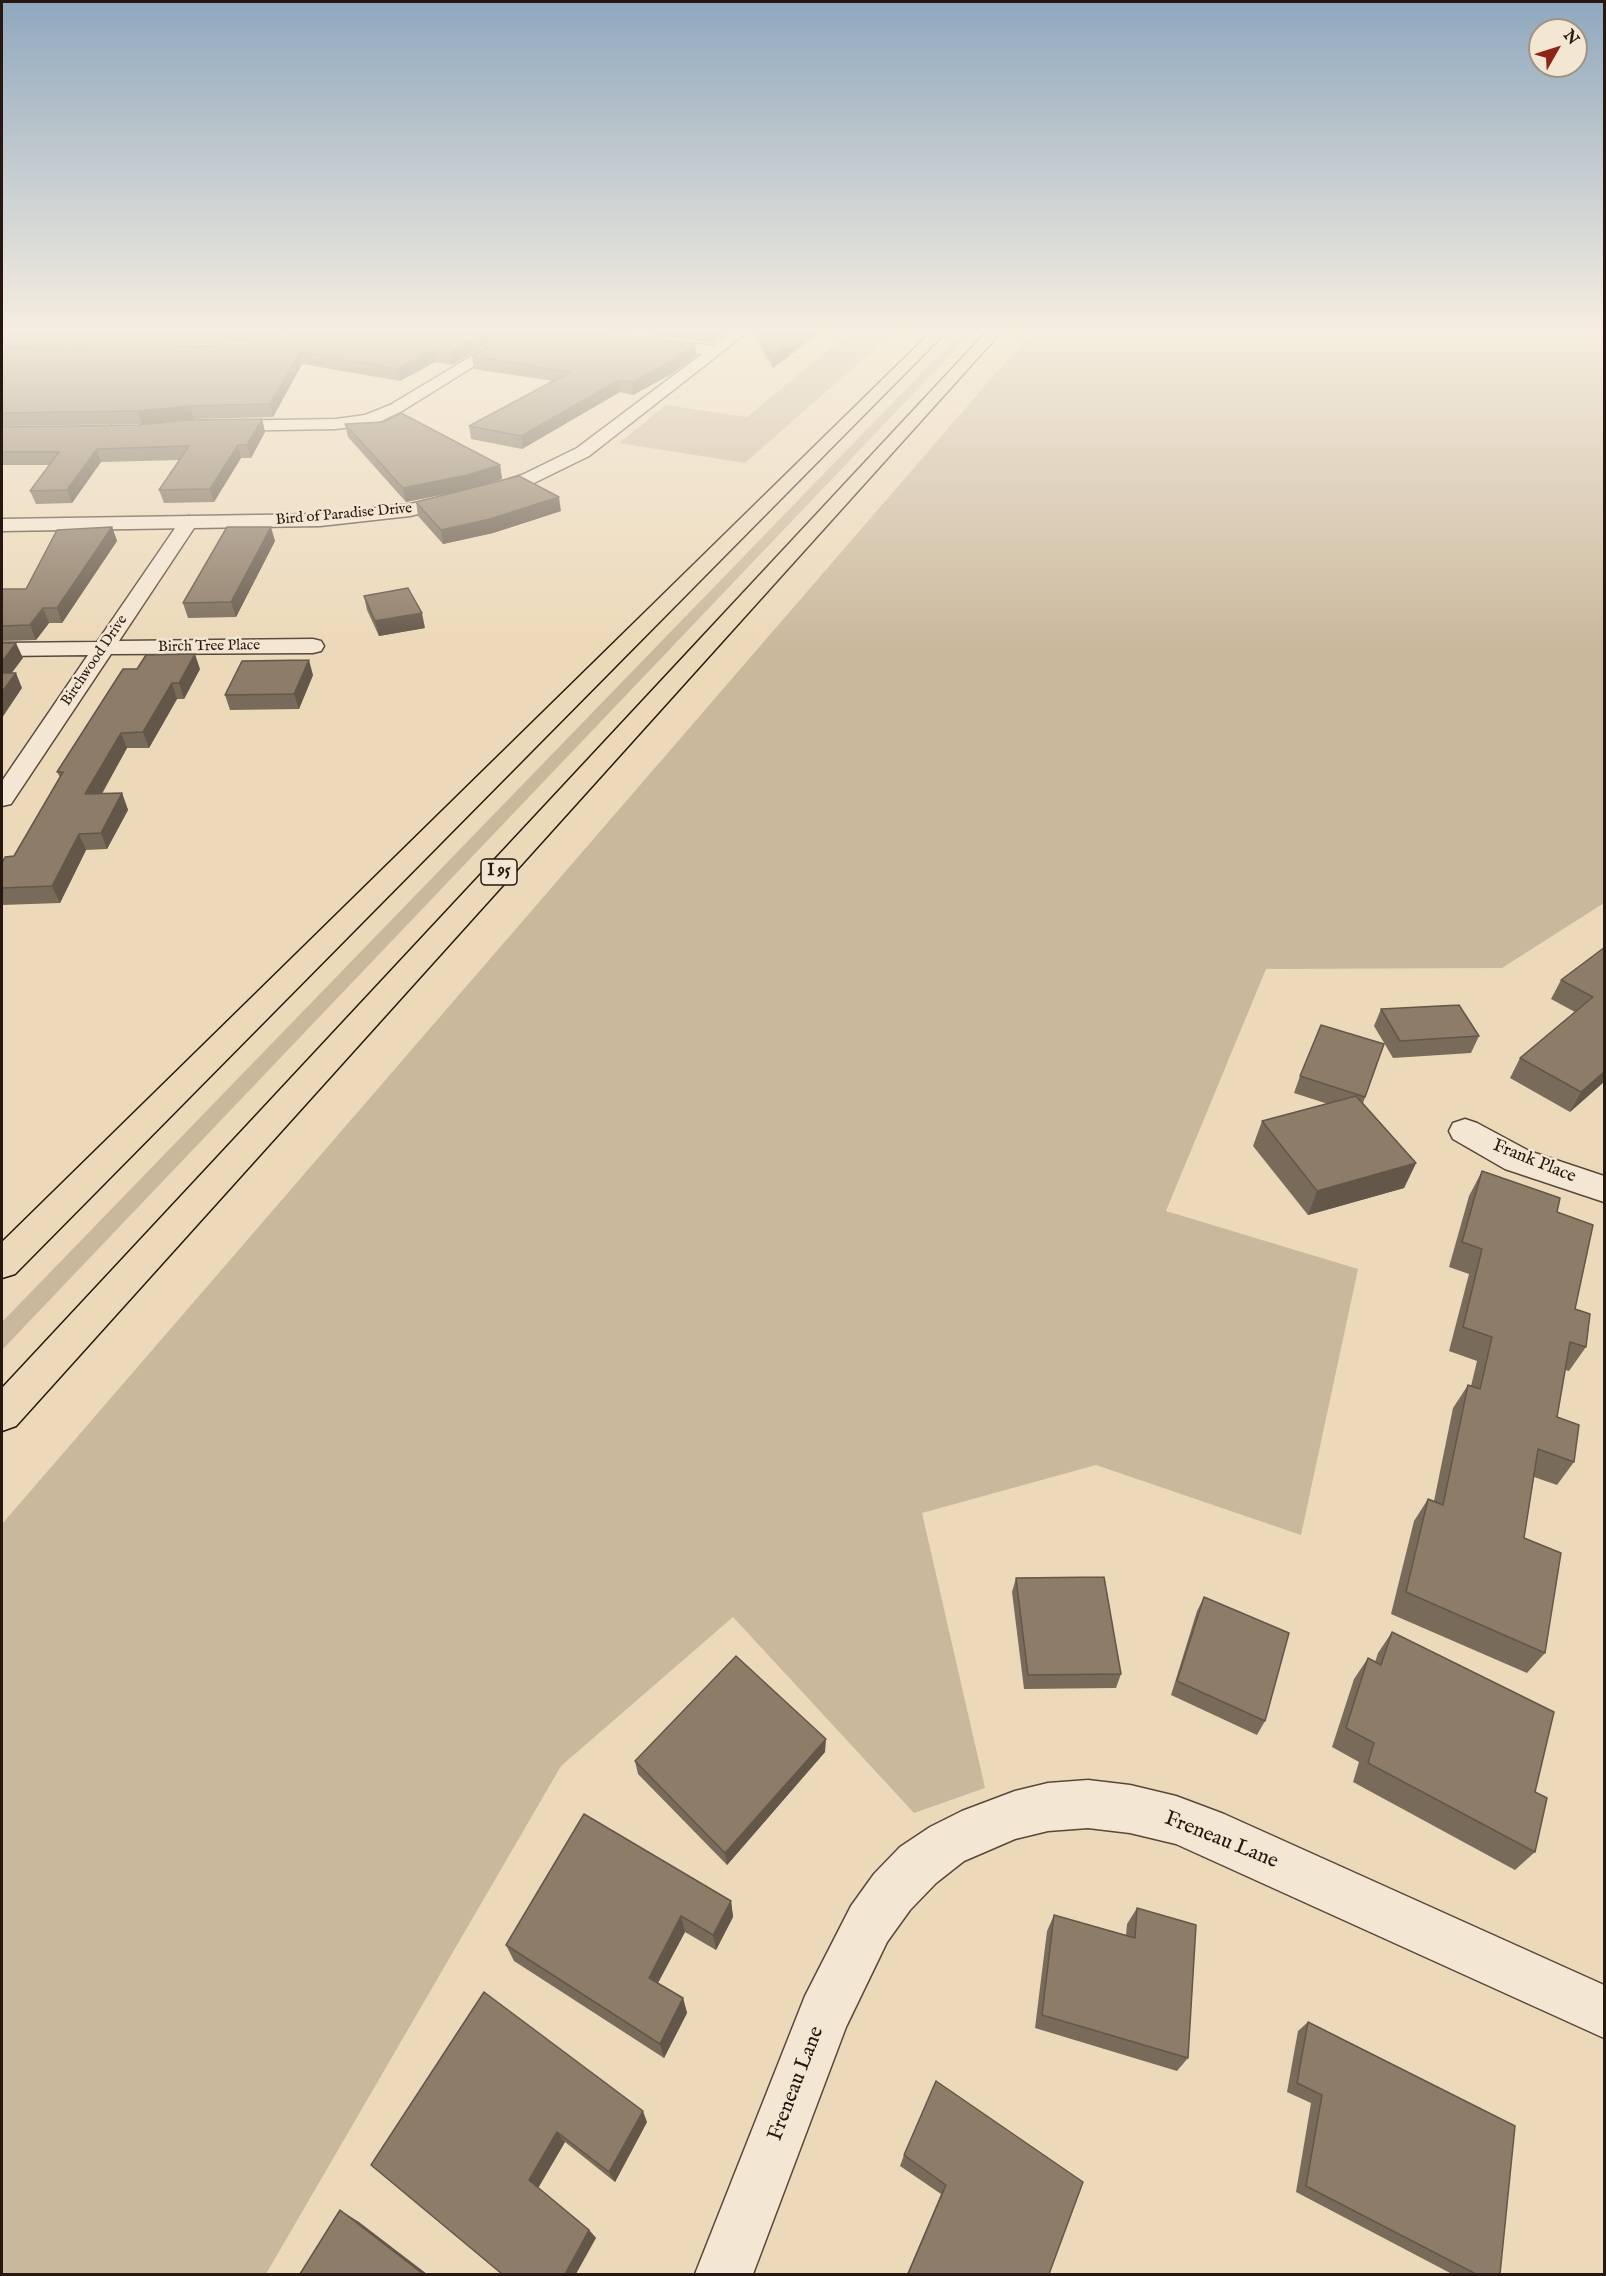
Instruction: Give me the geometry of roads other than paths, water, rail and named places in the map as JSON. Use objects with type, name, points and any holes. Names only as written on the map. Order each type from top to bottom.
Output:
[{"type":"highway","points":[[2,1264],[834,436]]},
{"type":"highway","name":"I 95","points":[[2,1414],[899,436]]},
{"type":"street","name":"Bird of Paradise Drive","points":[[2,525],[300,521],[366,516],[432,506],[513,484],[544,472],[582,452],[603,436]]},
{"type":"street","name":"Birchwood Drive","points":[[2,799],[189,522]]},
{"type":"street","name":"Birch Tree Place","points":[[2,650],[313,646]]},
{"type":"street","name":"Frank Place","points":[[1465,1131],[1517,1160],[1605,1189]]},
{"type":"street","name":"Freneau Lane","points":[[724,2274],[824,2015],[869,1924],[892,1892],[918,1865],[947,1844],[979,1828],[1015,1815],[1048,1807],[1088,1804],[1130,1809],[1176,1820],[1605,2012]]}]
